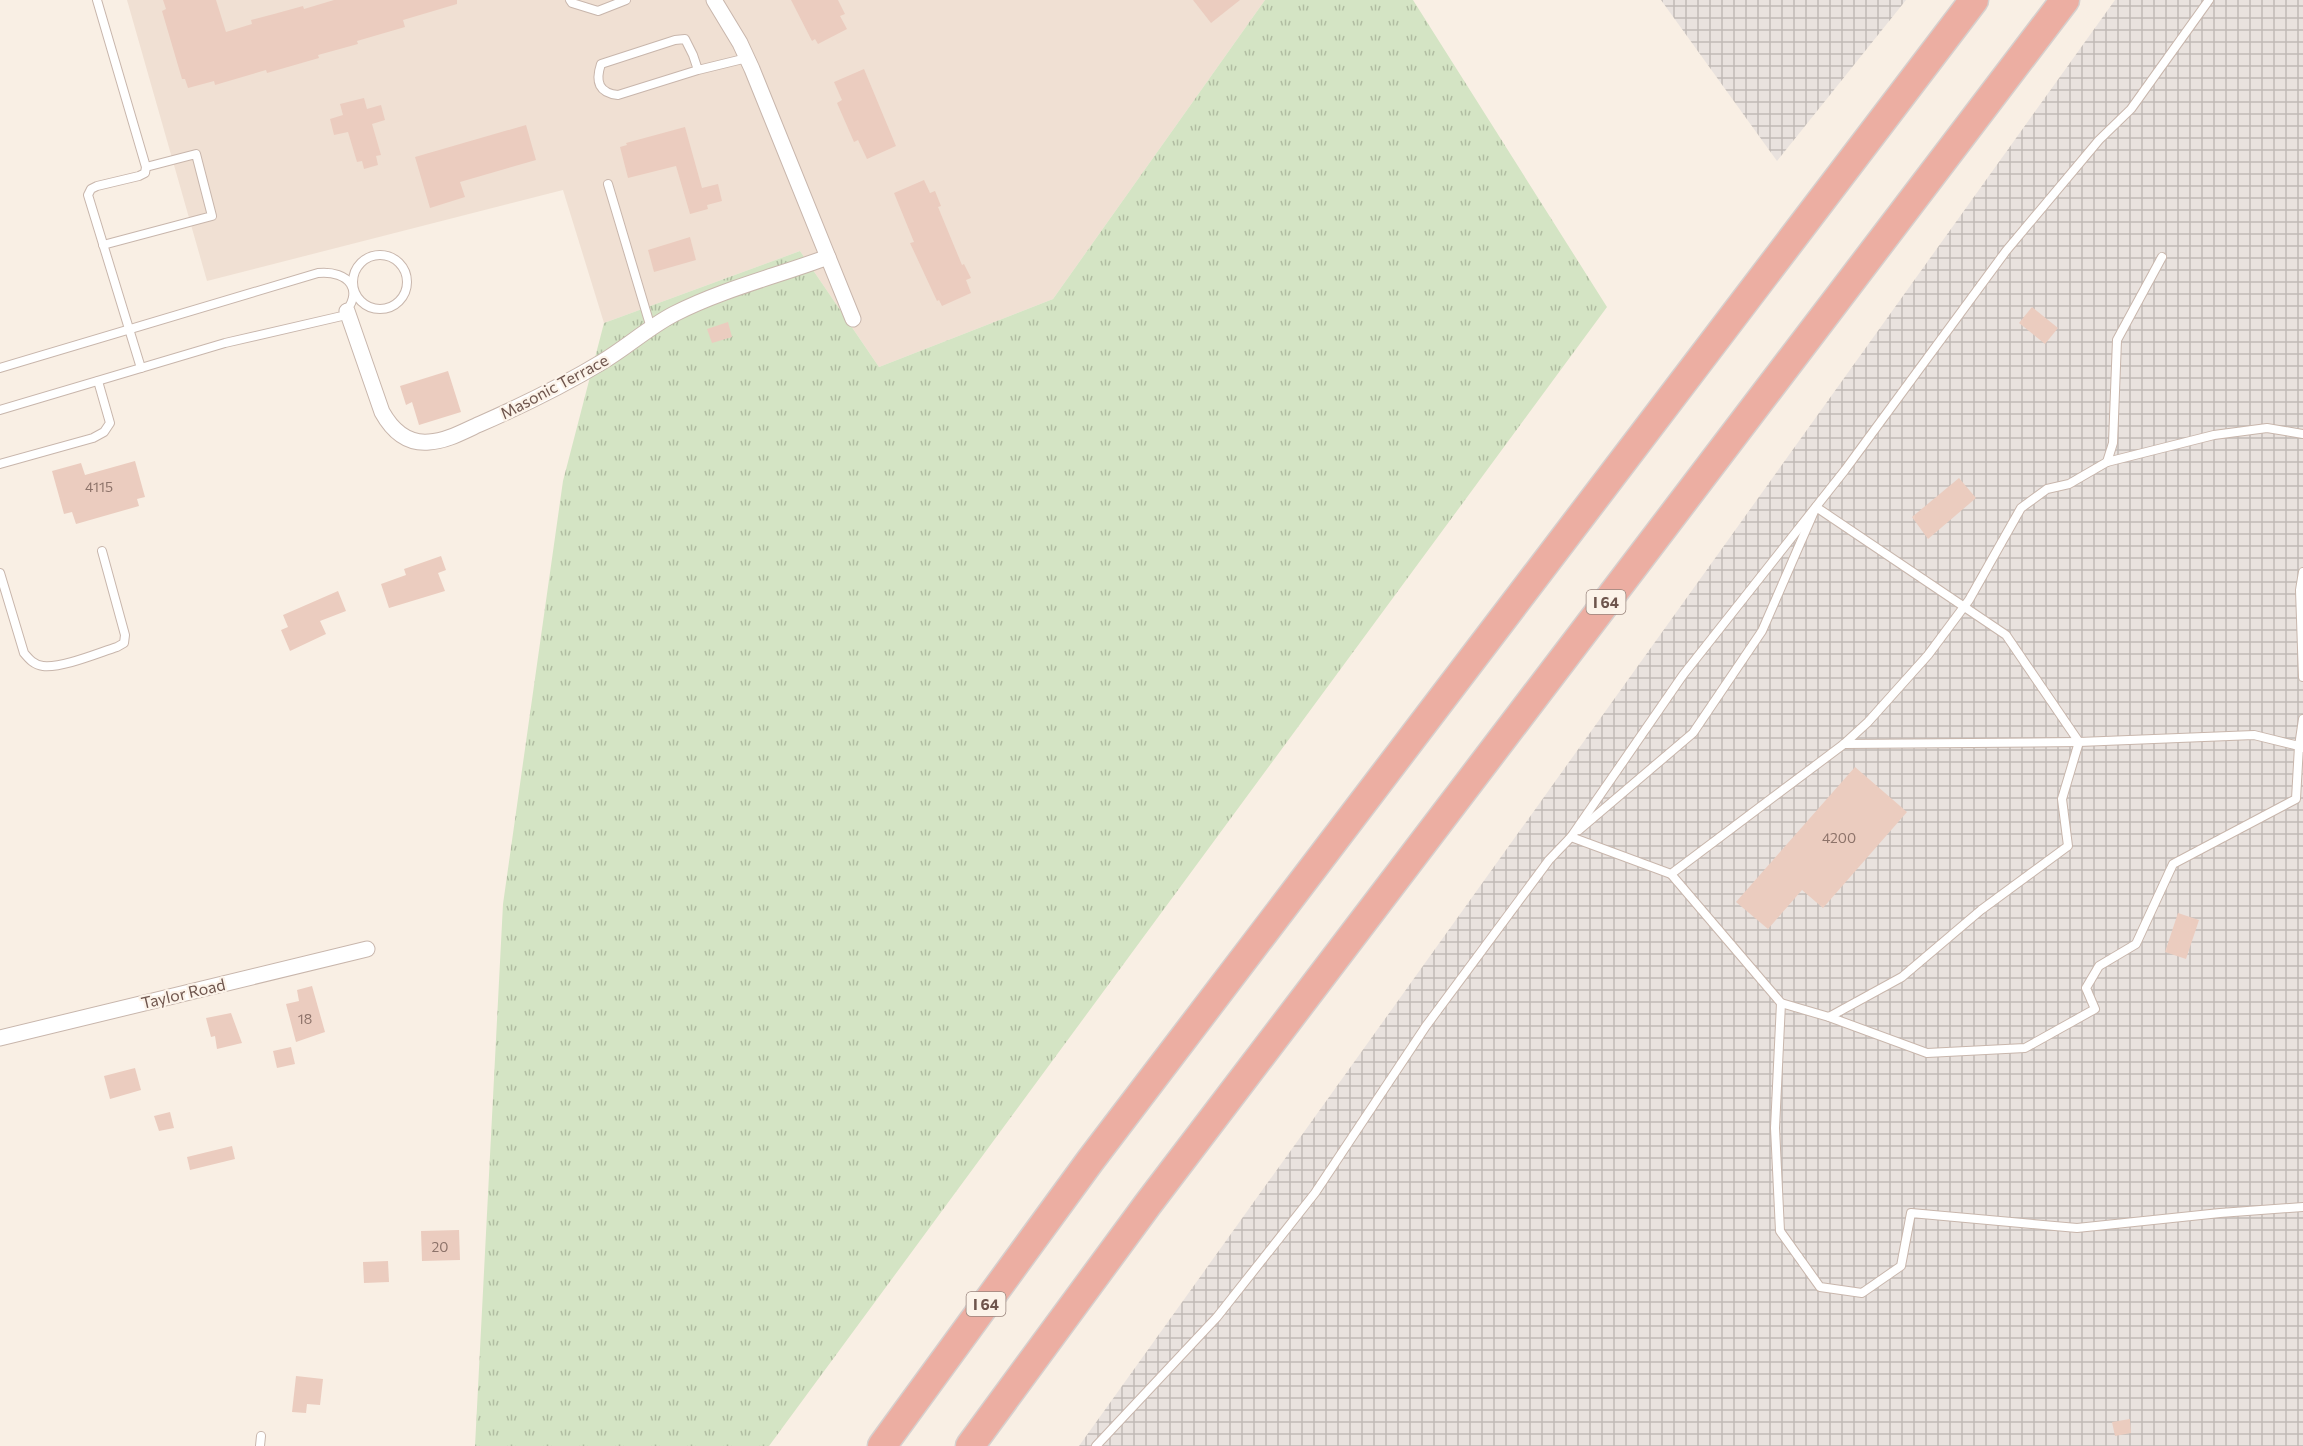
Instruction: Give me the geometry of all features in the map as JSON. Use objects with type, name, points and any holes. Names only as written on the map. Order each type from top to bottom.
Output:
[{"type":"highway","name":"I 64","points":[[882,1446],[1090,1161],[1974,0]]},
{"type":"highway","name":"I 64","points":[[970,1446],[1162,1185],[2065,0]]},
{"type":"street","points":[[714,0],[747,58],[853,319]]},
{"type":"street","name":"Masonic Terrace","points":[[347,311],[374,391],[388,423],[410,440],[430,442],[453,436],[500,415],[602,362],[675,314],[743,286],[828,257]]},
{"type":"street","name":"Taylor Road","points":[[0,1038],[367,949]]},
{"type":"lane","points":[[97,0],[146,167],[145,173],[139,176],[97,186],[91,189],[88,195],[141,368]]},
{"type":"lane","points":[[570,0],[572,3],[598,10],[626,0]]},
{"type":"lane","points":[[1571,837],[1683,675],[1845,471],[2006,251],[2099,140],[2131,109],[2209,0]]},
{"type":"lane","points":[[698,70],[685,39],[675,40],[601,64],[597,75],[601,88],[609,94],[618,95],[698,70],[747,58]]},
{"type":"lane","points":[[103,245],[212,216],[196,154],[146,167]]},
{"type":"lane","points":[[608,184],[651,328]]},
{"type":"lane","points":[[0,368],[318,273],[327,272],[339,276],[348,281],[354,289],[363,303],[379,309],[387,308],[401,298],[405,291],[405,274],[396,261],[381,255],[372,256],[358,265],[355,273],[354,289],[355,298],[342,316],[326,322],[264,333],[0,410]]},
{"type":"lane","points":[[2107,462],[2113,443],[2117,340],[2162,257]]},
{"type":"lane","points":[[0,464],[93,438],[104,432],[110,423],[98,381]]},
{"type":"lane","points":[[1671,874],[1844,744],[1868,722],[1928,655],[1964,606],[2021,508],[2047,489],[2069,484],[2107,462],[2214,435],[2267,428],[2303,434]]},
{"type":"lane","points":[[1816,507],[2006,635],[2079,742]]},
{"type":"lane","points":[[1096,1446],[1217,1317],[1308,1202],[1426,1026],[1550,860],[1571,837],[1693,733],[1762,631],[1816,507]]},
{"type":"lane","points":[[0,573],[24,653],[32,662],[42,666],[54,666],[124,643],[125,635],[102,551]]},
{"type":"lane","points":[[2303,572],[2300,590],[2303,677]]},
{"type":"lane","points":[[1571,837],[1671,874],[1781,1003],[1829,1017],[1927,1053],[2025,1048],[2095,1009],[2086,988],[2099,966],[2136,944],[2174,864],[2296,799],[2303,719]]},
{"type":"lane","points":[[1844,744],[2079,742],[2254,735],[2301,747]]},
{"type":"lane","points":[[1829,1017],[1902,977],[1981,910],[2068,846],[2062,799],[2079,742]]},
{"type":"lane","points":[[1781,1003],[1775,1128],[1780,1231],[1820,1287],[1862,1293],[1901,1266],[1911,1213],[2077,1228],[2303,1207]]},
{"type":"lane","points":[[260,1446],[261,1436]]},
{"type":"shaded area","points":[[127,0],[1265,0],[1053,299],[879,367],[800,251],[604,323],[563,190],[207,281]]},
{"type":"shaded area","points":[[1661,0],[1906,0],[1777,161]]},
{"type":"shaded area","points":[[2115,0],[2303,0],[2303,1446],[1079,1446]]},
{"type":"green space","points":[[1265,0],[1413,0],[1607,307],[769,1446],[475,1446],[503,904],[563,481],[604,323],[800,251],[879,367],[1053,299]]},
{"type":"building","points":[[163,0],[216,0],[226,32],[252,24],[251,20],[334,0],[457,0],[457,4],[403,20],[405,27],[318,55],[319,58],[215,85],[214,81],[188,88],[185,79],[182,79],[162,11],[166,9]]},
{"type":"building","points":[[791,0],[838,0],[845,14],[840,16],[847,29],[818,44],[815,39],[812,41]]},
{"type":"building","points":[[1193,0],[1240,0],[1211,23]]},
{"type":"building","points":[[864,69],[896,146],[867,159],[858,140],[854,142],[837,103],[842,100],[834,82]]},
{"type":"building","points":[[364,98],[367,109],[381,105],[385,120],[372,124],[381,155],[376,156],[378,165],[364,169],[362,161],[357,162],[348,132],[334,135],[330,119],[343,115],[340,104]]},
{"type":"building","points":[[526,125],[536,160],[460,182],[465,197],[430,208],[415,157]]},
{"type":"building","points":[[685,127],[702,188],[718,184],[722,201],[707,205],[708,209],[690,214],[676,166],[628,178],[620,147],[627,145],[626,143]]},
{"type":"building","points":[[924,180],[930,193],[935,191],[941,206],[938,207],[962,265],[964,264],[971,278],[966,280],[971,293],[942,306],[939,300],[937,301],[910,243],[914,242],[894,193]]},
{"type":"building","points":[[690,237],[696,260],[654,272],[648,250]]},
{"type":"building","points":[[2032,307],[2058,328],[2045,344],[2019,323]]},
{"type":"building","points":[[728,322],[732,337],[712,343],[707,329]]},
{"type":"building","points":[[448,371],[461,412],[419,425],[412,402],[406,405],[400,386]]},
{"type":"building","points":[[135,461],[145,497],[137,499],[139,506],[76,524],[72,512],[64,514],[52,471],[81,463],[85,475]]},
{"type":"building","points":[[1959,478],[1976,498],[1928,539],[1912,517]]},
{"type":"building","points":[[441,556],[446,570],[438,573],[445,591],[389,608],[381,584],[406,575],[404,569]]},
{"type":"building","points":[[338,591],[346,611],[320,621],[326,634],[290,651],[281,630],[288,627],[283,615]]},
{"type":"building","points":[[1855,767],[1907,812],[1823,908],[1802,890],[1768,929],[1736,902]]},
{"type":"building","points":[[2178,913],[2199,920],[2186,959],[2165,952]]},
{"type":"building","points":[[312,986],[325,1032],[296,1042],[286,1004],[299,1001],[297,990]]},
{"type":"building","points":[[231,1013],[242,1043],[217,1049],[215,1036],[211,1037],[206,1018]]},
{"type":"building","points":[[291,1047],[295,1064],[277,1068],[273,1051]]},
{"type":"building","points":[[135,1068],[141,1090],[110,1099],[104,1076]]},
{"type":"building","points":[[170,1112],[174,1128],[159,1131],[154,1116]]},
{"type":"building","points":[[232,1146],[235,1159],[190,1170],[187,1157]]},
{"type":"building","points":[[459,1230],[460,1260],[422,1261],[421,1231]]},
{"type":"building","points":[[388,1261],[389,1282],[364,1283],[363,1262]]},
{"type":"building","points":[[296,1376],[323,1379],[320,1405],[307,1404],[306,1413],[292,1412]]},
{"type":"building","points":[[2130,1419],[2131,1433],[2115,1436],[2112,1422]]}]
